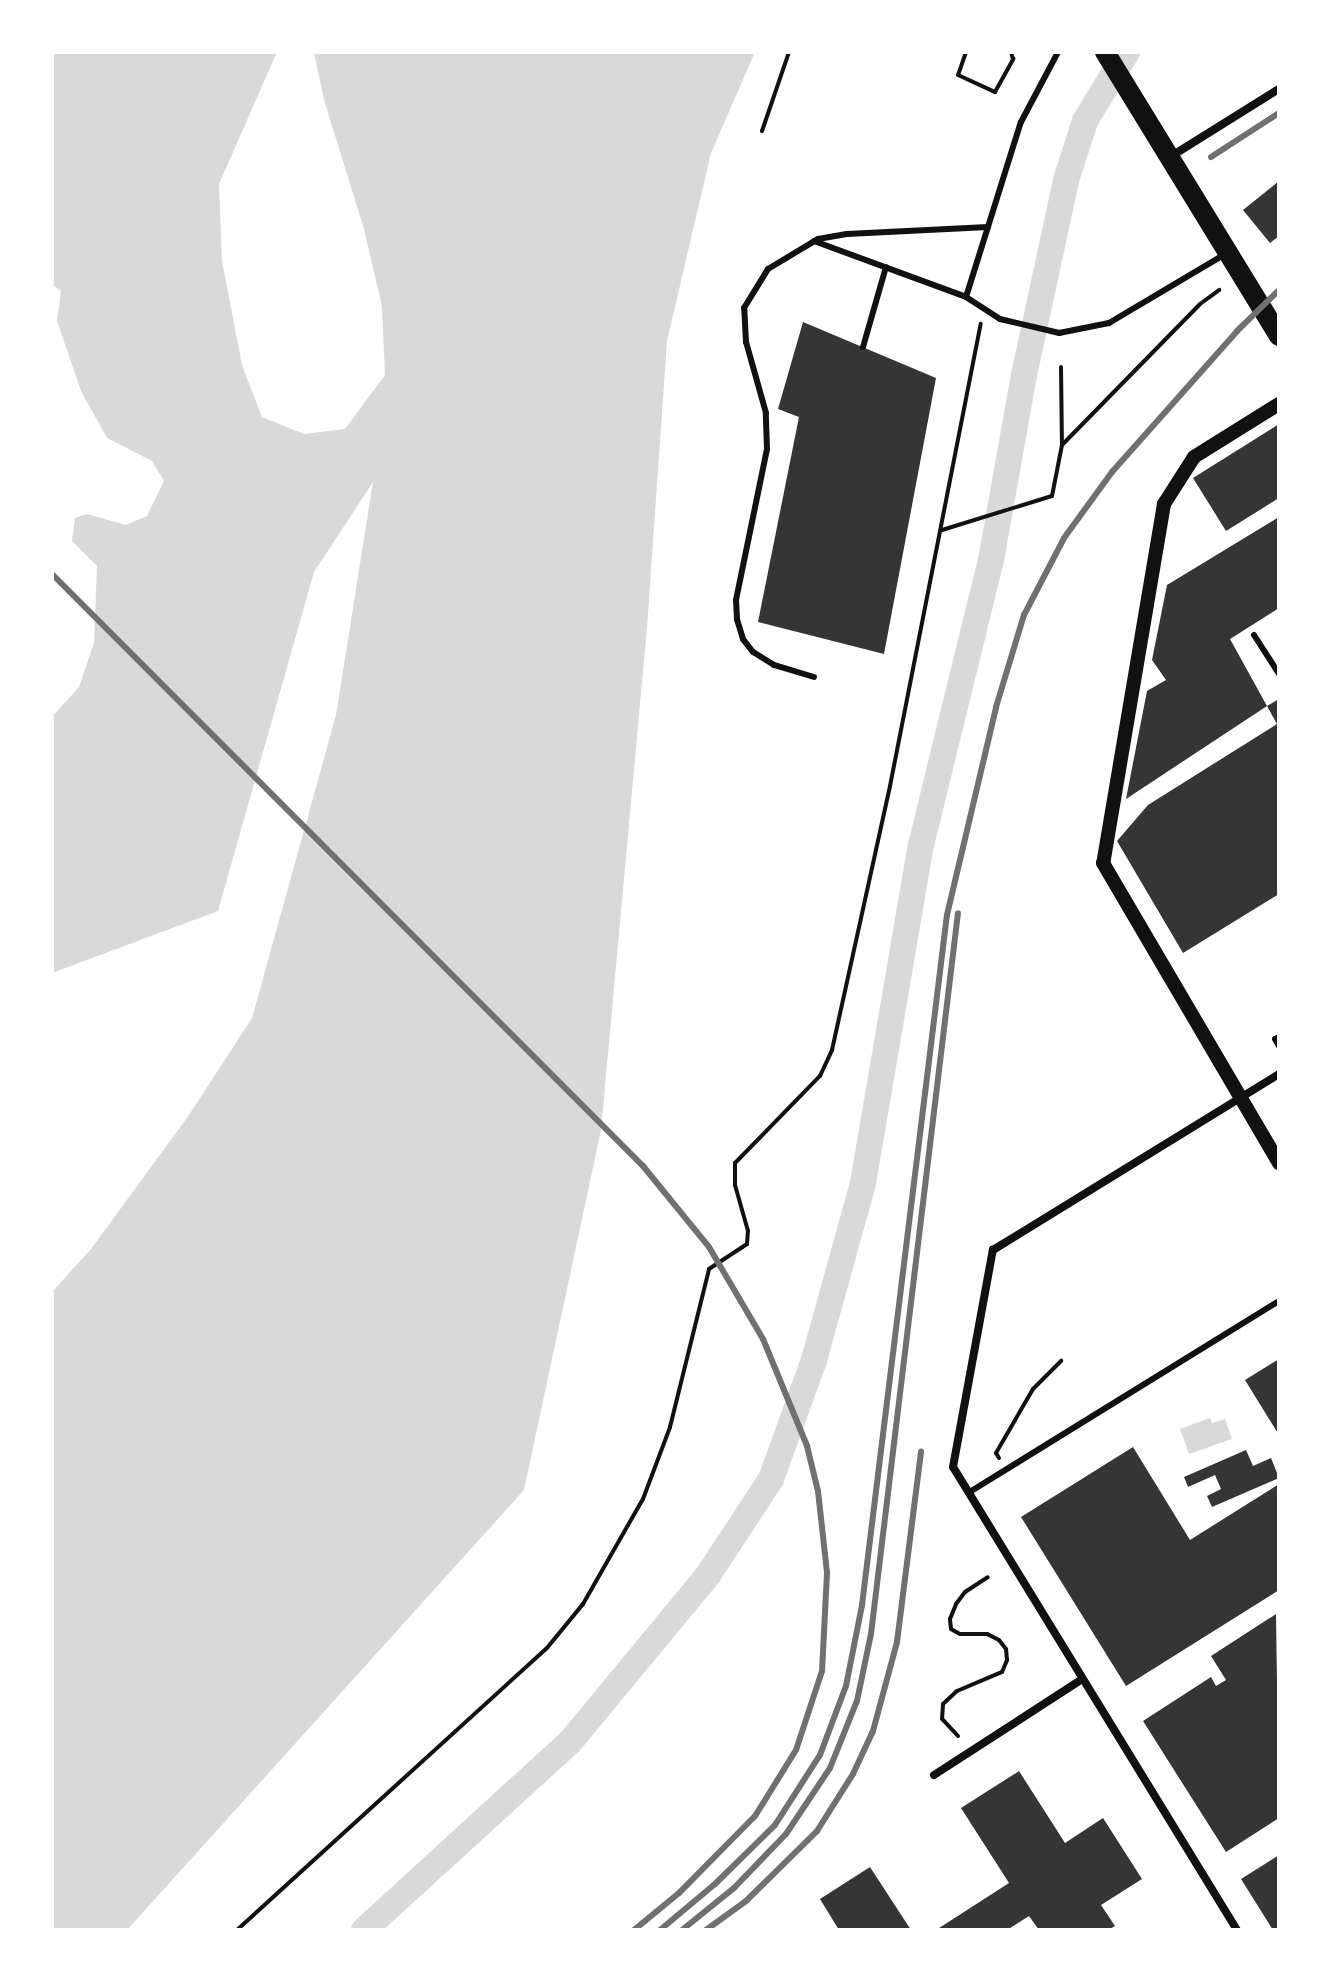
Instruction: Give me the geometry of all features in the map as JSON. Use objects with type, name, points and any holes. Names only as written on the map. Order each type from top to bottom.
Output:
[{"type":"main road","points":[[1105,52],[1277,327]]},
{"type":"street","points":[[1169,157],[1279,89]]},
{"type":"street","points":[[1279,404],[1194,457],[1164,504],[1103,863],[1279,1163]]},
{"type":"street","points":[[1237,1930],[953,1467],[993,1250],[1279,1074]]},
{"type":"street","points":[[934,1775],[1081,1680]]},
{"type":"lane","points":[[966,297],[1021,122],[1058,52]]},
{"type":"lane","points":[[814,677],[774,665],[753,652],[743,639],[736,600],[767,449],[766,413],[746,342],[744,308],[768,269],[814,241],[847,234],[988,227]]},
{"type":"lane","points":[[814,241],[966,297],[1000,319],[1059,333],[1109,323],[1228,252]]},
{"type":"lane","points":[[863,347],[886,267]]},
{"type":"lane","points":[[1254,635],[1279,674]]},
{"type":"lane","points":[[1279,1037],[1275,1039],[1279,1046]]},
{"type":"lane","points":[[968,1493],[1279,1301]]},
{"type":"path","points":[[762,131],[789,52]]},
{"type":"path","points":[[966,52],[958,75],[995,92],[1013,59],[1011,52]]},
{"type":"path","points":[[1062,445],[1200,304],[1219,290]]},
{"type":"path","points":[[237,1930],[490,1704],[547,1648],[583,1604],[615,1554],[658,1464],[709,1269],[747,1244],[748,1231],[735,1185],[735,1163],[827,1066],[890,786],[984,311]]},
{"type":"path","points":[[942,530],[1052,496],[1062,445],[1061,367]]},
{"type":"path","points":[[999,1458],[996,1453],[1033,1389],[1061,1361]]},
{"type":"path","points":[[958,1736],[949,1731],[942,1719],[943,1704],[957,1691],[1002,1672],[1007,1660],[1006,1649],[999,1640],[987,1634],[960,1634],[951,1629],[956,1604],[965,1592],[988,1577]]},
{"type":"shaded area","points":[[52,52],[277,52],[219,184],[222,261],[242,365],[262,417],[304,434],[345,429],[385,375],[382,306],[364,229],[324,100],[314,52],[755,52],[711,153],[667,341],[647,628],[601,1130],[524,1490],[127,1930],[52,1930],[52,1292],[91,1249],[189,1115],[252,1018],[336,715],[373,482],[314,572],[218,911],[52,973],[52,717],[79,687],[94,643],[97,566],[72,541],[75,518],[87,514],[126,525],[147,516],[164,481],[152,461],[107,438],[81,391],[57,321],[61,291],[52,284]]},
{"type":"shaded area","points":[[1210,1418],[1212,1423],[1225,1419],[1232,1439],[1189,1454],[1180,1429]]},
{"type":"building","points":[[1279,181],[1279,236],[1270,243],[1243,210]]},
{"type":"building","points":[[803,322],[936,378],[884,654],[758,622],[799,417],[778,409]]},
{"type":"building","points":[[1279,424],[1279,498],[1226,531],[1193,478]]},
{"type":"building","points":[[1279,517],[1279,608],[1230,639],[1267,706],[1126,799],[1147,691],[1166,680],[1152,660],[1167,585]]},
{"type":"building","points":[[1279,699],[1279,894],[1183,953],[1117,841],[1148,805],[1277,724],[1267,706]]},
{"type":"building","points":[[1279,1359],[1279,1435],[1245,1380]]},
{"type":"building","points":[[1133,1447],[1190,1540],[1279,1484],[1279,1590],[1126,1686],[1021,1517]]},
{"type":"building","points":[[1246,1450],[1253,1466],[1271,1458],[1279,1478],[1212,1507],[1207,1496],[1221,1489],[1215,1475],[1188,1487],[1184,1477]]},
{"type":"building","points":[[1276,1614],[1279,1818],[1226,1852],[1143,1721],[1211,1677],[1216,1686],[1226,1680],[1211,1656]]},
{"type":"building","points":[[1019,1771],[1065,1843],[1103,1818],[1142,1879],[1101,1905],[1115,1926],[1108,1930],[1039,1930],[1029,1916],[1007,1930],[936,1930],[1009,1883],[961,1808]]},
{"type":"building","points":[[1279,1855],[1279,1930],[1273,1930],[1241,1879]]},
{"type":"building","points":[[870,1867],[911,1930],[839,1930],[820,1899]]},
{"type":"waterway","points":[[364,1930],[570,1742],[708,1575],[771,1479],[814,1360],[863,1183],[921,845],[991,560],[1024,375],[1066,180],[1085,121],[1127,52]]},
{"type":"railway","points":[[1211,157],[1279,113]]},
{"type":"railway","points":[[660,1930],[715,1884],[775,1825],[820,1755],[846,1686],[862,1605],[947,915],[996,707],[1024,615],[1064,538],[1112,472],[1237,331],[1279,290]]},
{"type":"railway","points":[[52,574],[643,1166],[709,1247],[763,1339],[807,1446],[818,1491],[827,1573],[822,1671],[796,1750],[755,1816],[679,1893],[634,1930]]},
{"type":"railway","points":[[682,1930],[734,1888],[786,1834],[830,1768],[857,1701],[871,1634],[958,913]]},
{"type":"railway","points":[[706,1930],[746,1901],[817,1831],[853,1774],[873,1731],[897,1642],[921,1452]]}]
